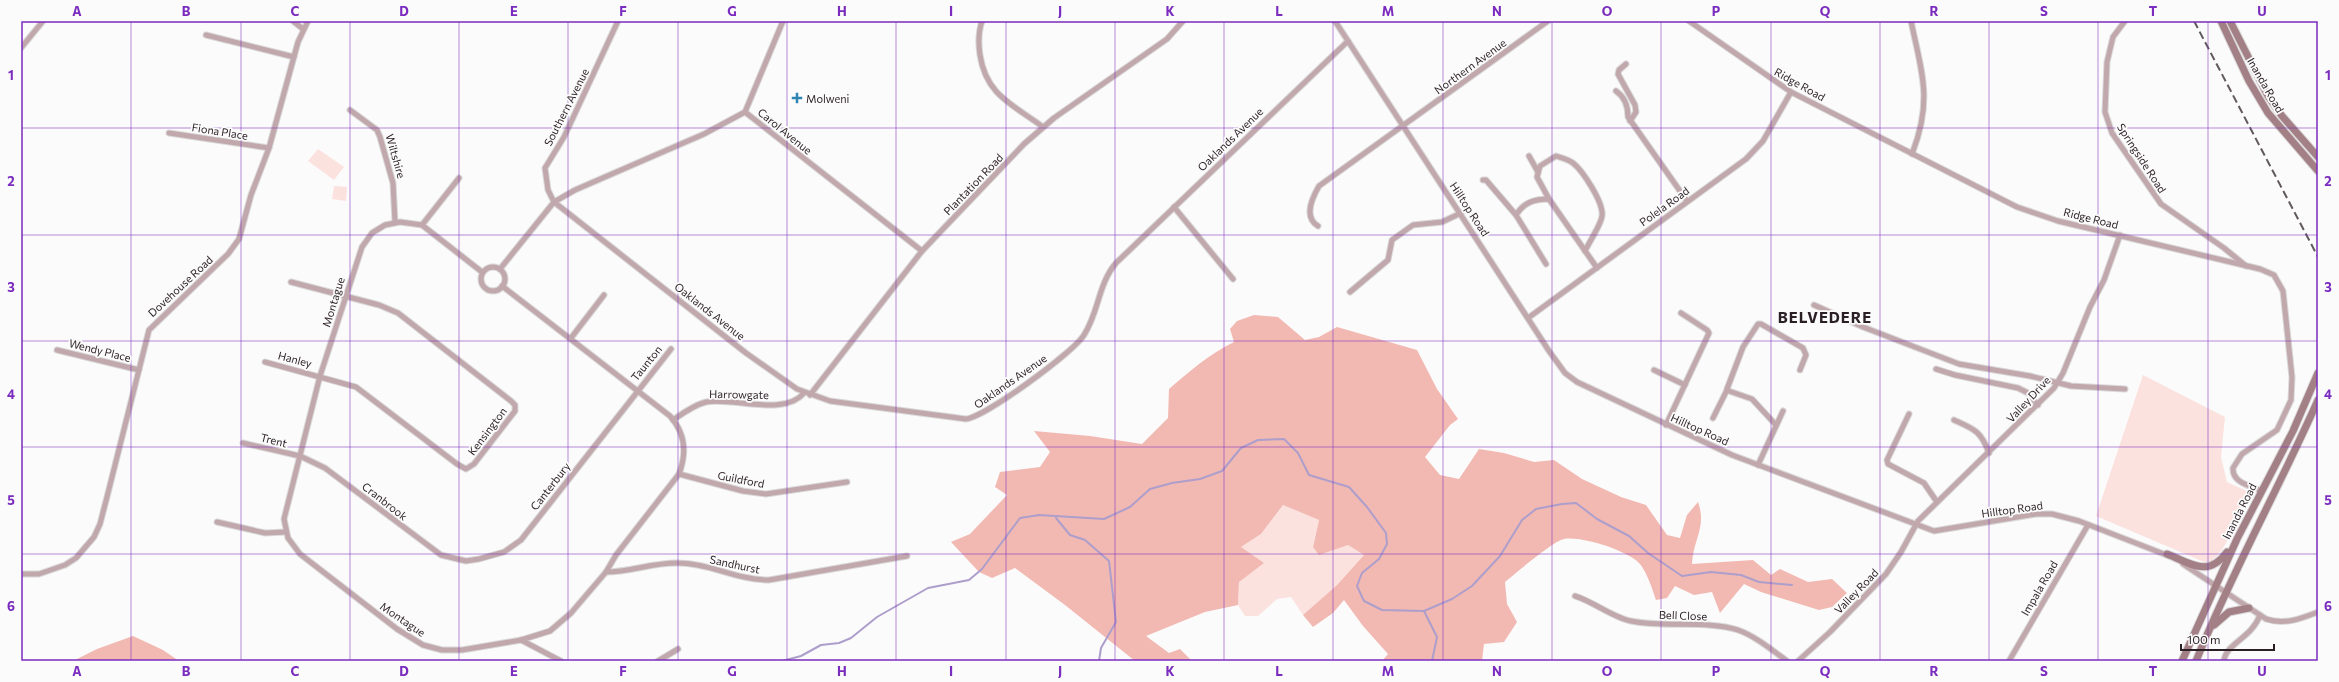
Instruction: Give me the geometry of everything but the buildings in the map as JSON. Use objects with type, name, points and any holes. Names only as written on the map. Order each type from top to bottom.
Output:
[{"type":"main road","name":"Inanda Road","points":[[2221,21],[2249,81],[2268,113],[2318,171]]},
{"type":"main road","name":"Inanda Road","points":[[2230,21],[2268,96],[2282,116],[2318,157]]},
{"type":"main road","name":"Inanda Road","points":[[2182,661],[2237,538],[2292,430],[2318,373]]},
{"type":"main road","points":[[2196,661],[2226,592],[2286,471],[2318,400]]},
{"type":"main road","points":[[2167,554],[2198,566],[2210,567],[2219,562],[2237,538]]},
{"type":"main road","points":[[2209,631],[2223,616],[2234,610],[2249,608]]},
{"type":"street","points":[[21,48],[43,21]]},
{"type":"street","points":[[293,21],[303,29]]},
{"type":"street","name":"Dovehouse Road","points":[[21,574],[39,574],[65,565],[81,553],[94,536],[100,524],[151,327],[226,257],[237,243],[251,195],[269,148],[294,57],[303,29],[308,21]]},
{"type":"street","name":"Southern Avenue","points":[[554,202],[548,190],[545,168],[564,137],[618,21]]},
{"type":"street","points":[[745,112],[783,21]]},
{"type":"street","points":[[982,21],[978,32],[978,46],[985,78],[994,91],[1043,127]]},
{"type":"street","name":"Plantation Road","points":[[810,395],[922,251],[1043,127],[1167,39],[1183,21]]},
{"type":"street","name":"Hilltop Road","points":[[1335,21],[1559,366],[1572,379],[1666,425],[1758,465],[1934,531],[2044,513],[2060,515],[2167,554],[2271,621],[2285,622],[2318,612]]},
{"type":"street","name":"Northern Avenue","points":[[1318,226],[1312,222],[1310,209],[1319,186],[1548,21]]},
{"type":"street","name":"Ridge Road","points":[[1689,21],[1791,92],[2031,213],[2247,266],[2269,273],[2280,284],[2292,377],[2291,400],[2281,424],[2272,435],[2242,454],[2233,468],[2234,476],[2239,481],[2262,491]]},
{"type":"street","points":[[1911,21],[1926,92],[1923,122],[1912,154]]},
{"type":"street","name":"Springside Road","points":[[2125,21],[2113,37],[2108,62],[2105,112],[2112,133],[2161,204],[2247,266]]},
{"type":"street","points":[[206,35],[294,57]]},
{"type":"street","name":"Oaklands Avenue","points":[[554,202],[746,353],[804,393],[838,402],[960,418],[970,418],[979,415],[1076,346],[1089,327],[1110,269],[1348,41]]},
{"type":"street","points":[[1626,64],[1619,70],[1618,74],[1636,112],[1630,121]]},
{"type":"street","points":[[1616,91],[1622,95],[1626,103],[1630,121],[1687,201]]},
{"type":"street","name":"Polela Road","points":[[1528,318],[1758,148],[1791,92]]},
{"type":"street","name":"Wiltshire","points":[[350,110],[377,130],[380,137],[394,183],[395,222]]},
{"type":"street","name":"Carol Avenue","points":[[500,269],[554,202],[575,190],[704,134],[745,112],[922,251]]},
{"type":"street","name":"Fiona Place","points":[[169,133],[269,148]]},
{"type":"street","points":[[1529,156],[1538,172]]},
{"type":"street","points":[[1585,251],[1602,218],[1603,210],[1592,188],[1573,163],[1556,156],[1540,166],[1537,177],[1549,199],[1585,251],[1597,268]]},
{"type":"street","points":[[422,225],[459,178]]},
{"type":"street","points":[[1483,180],[1486,180],[1516,215],[1546,264]]},
{"type":"street","points":[[1516,215],[1529,202],[1549,199]]},
{"type":"street","points":[[1174,207],[1233,279]]},
{"type":"street","points":[[1350,292],[1388,260],[1392,241],[1395,237],[1413,225],[1442,222],[1460,213]]},
{"type":"street","name":"Montague","points":[[482,272],[422,225],[410,222],[395,222],[377,230],[364,243],[320,376],[284,519],[286,532],[290,542],[300,554],[416,642],[435,649],[449,650],[521,640],[542,634],[557,626],[606,572],[616,555],[679,474],[685,450],[682,435],[673,420],[502,286]]},
{"type":"street","name":"Valley Drive","points":[[1915,524],[2038,405],[2059,382],[2090,307],[2104,280],[2120,236]]},
{"type":"street","points":[[492,266],[500,269],[505,279],[502,286],[492,291],[484,287],[481,280],[482,272],[492,266]]},
{"type":"street","points":[[291,282],[346,296]]},
{"type":"street","points":[[570,338],[604,295]]},
{"type":"street","name":"Kensington","points":[[320,376],[356,387],[457,464],[466,469],[474,464],[515,411],[515,405],[511,401],[402,316],[389,309],[346,296]]},
{"type":"street","points":[[1814,305],[1863,327],[1959,364],[2059,382],[2071,386],[2126,389]]},
{"type":"street","points":[[1666,425],[1709,333],[1707,330],[1681,313]]},
{"type":"street","points":[[1714,418],[1727,390],[1743,346],[1758,324],[1762,324],[1804,348],[1806,355],[1800,370]]},
{"type":"street","name":"Taunton","points":[[637,391],[671,349]]},
{"type":"street","name":"Wendy Place","points":[[57,350],[139,370]]},
{"type":"street","name":"Hanley","points":[[265,362],[320,376]]},
{"type":"street","points":[[1654,370],[1685,385]]},
{"type":"street","points":[[1936,370],[1955,376],[2018,388],[2028,393],[2038,405]]},
{"type":"street","points":[[1727,390],[1752,399],[1776,425]]},
{"type":"street","name":"Canterbury","points":[[458,560],[496,555],[517,544],[637,391]]},
{"type":"street","name":"Harrowgate","points":[[673,420],[689,409],[708,402],[784,404],[798,400],[804,393]]},
{"type":"street","points":[[1758,465],[1783,411]]},
{"type":"street","points":[[1909,414],[1887,460],[1888,464],[1924,483],[1938,502]]},
{"type":"street","points":[[1954,420],[1980,434],[1989,453]]},
{"type":"street","name":"Trent","points":[[243,442],[300,456]]},
{"type":"street","name":"Cranbrook","points":[[300,456],[334,474],[435,552],[458,560]]},
{"type":"street","name":"Guildford","points":[[679,474],[743,491],[766,494],[847,482]]},
{"type":"street","points":[[217,522],[265,534],[286,532]]},
{"type":"street","name":"Valley Road","points":[[1798,661],[1848,614],[1886,574],[1901,552],[1915,524]]},
{"type":"street","name":"Impala Road","points":[[2009,661],[2088,525]]},
{"type":"street","name":"Sandhurst","points":[[606,572],[627,571],[661,564],[679,563],[746,578],[769,580],[907,556]]},
{"type":"street","name":"Bell Close","points":[[1575,596],[1588,600],[1629,621],[1669,626],[1715,626],[1737,630],[1751,637],[1787,661]]},
{"type":"street","points":[[2224,661],[2230,648],[2254,629],[2260,615]]},
{"type":"street","points":[[521,640],[561,661]]},
{"type":"street","points":[[658,661],[678,649]]},
{"type":"shaded area","points":[[318,149],[344,167],[334,180],[308,161]]},
{"type":"shaded area","points":[[334,186],[347,187],[346,201],[332,199]]},
{"type":"shaded area","points":[[1254,315],[1278,317],[1305,340],[1319,337],[1337,327],[1417,350],[1437,389],[1458,419],[1450,425],[1425,457],[1440,475],[1459,479],[1479,449],[1504,453],[1534,462],[1554,460],[1582,479],[1621,497],[1646,505],[1667,535],[1680,538],[1687,515],[1698,502],[1701,519],[1692,564],[1753,560],[1771,575],[1780,569],[1808,582],[1832,579],[1847,593],[1832,607],[1819,610],[1761,592],[1744,584],[1720,613],[1712,592],[1694,595],[1675,586],[1667,598],[1656,600],[1644,570],[1632,557],[1592,542],[1564,539],[1543,551],[1505,582],[1507,604],[1517,622],[1504,642],[1484,644],[1482,661],[1382,661],[1388,654],[1363,626],[1344,600],[1333,613],[1313,627],[1303,615],[1337,585],[1364,555],[1348,545],[1319,555],[1313,547],[1319,520],[1283,505],[1261,534],[1241,547],[1264,563],[1239,582],[1238,605],[1205,612],[1146,636],[1169,653],[1180,649],[1192,661],[1135,661],[1065,605],[1015,568],[992,578],[979,572],[951,542],[970,534],[1007,495],[995,487],[1000,472],[1040,467],[1050,452],[1034,431],[1090,436],[1142,444],[1168,418],[1169,389],[1208,357],[1234,342],[1230,329],[1237,321]]},
{"type":"shaded area","points":[[2143,375],[2225,417],[2221,457],[2227,482],[2249,492],[2244,500],[2229,539],[2224,547],[2210,561],[2204,562],[2096,516]]},
{"type":"shaded area","points":[[1283,505],[1319,520],[1313,546],[1348,545],[1364,555],[1337,585],[1303,615],[1291,597],[1277,599],[1258,616],[1245,616],[1238,605],[1241,547],[1261,534]]},
{"type":"shaded area","points":[[133,636],[163,650],[179,661],[73,661],[97,649]]},
{"type":"waterway","points":[[782,661],[801,656],[821,645],[839,643],[851,638],[877,617],[928,588],[969,580],[982,569],[1020,518],[1039,515],[1104,519],[1130,507],[1150,489],[1172,483],[1200,479],[1222,471],[1241,448],[1258,440],[1284,439],[1298,453],[1309,475],[1349,487],[1367,507],[1386,533],[1387,544],[1379,559],[1362,573],[1357,586],[1364,601],[1382,610],[1424,611],[1452,599],[1472,586],[1500,556],[1522,520],[1536,509],[1576,503],[1597,519],[1629,536],[1648,553],[1682,576],[1711,572],[1741,575],[1759,582],[1792,585]]},
{"type":"waterway","points":[[1056,518],[1070,535],[1085,540],[1109,561],[1116,622],[1101,648],[1099,661]]},
{"type":"waterway","points":[[1424,611],[1437,637],[1432,661]]},
{"type":"railway","points":[[2194,21],[2318,257]]},
{"type":"place","name":"Molweni","points":[[797,98]]},
{"type":"district","name":"BELVEDERE","points":[[1825,317]]}]
